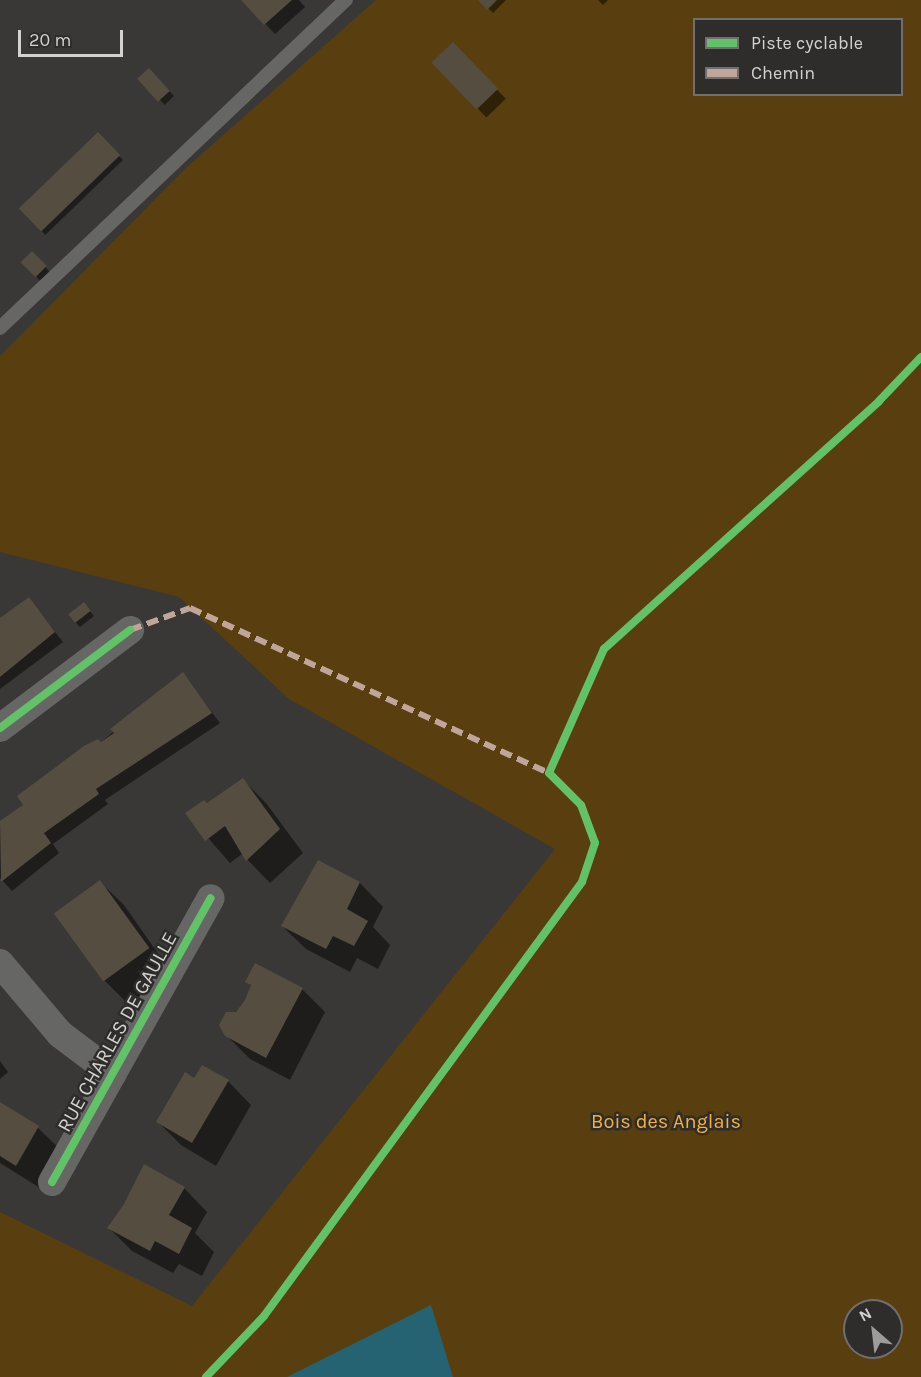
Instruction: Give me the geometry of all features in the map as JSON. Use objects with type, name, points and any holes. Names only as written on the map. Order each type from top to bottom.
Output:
[{"type":"street","points":[[0,728],[130,630]]},
{"type":"street","name":"RUE CHARLES DE GAULLE","points":[[52,1182],[211,897]]},
{"type":"street","name":"RUE CHARLES DE GAULLE","points":[[0,963],[60,1034],[112,1074]]},
{"type":"lane","points":[[0,328],[346,0]]},
{"type":"green space","name":"Bois des Anglais","points":[[376,0],[921,0],[921,1377],[0,1377],[0,1212],[192,1306],[555,849],[289,699],[179,597],[0,552],[0,356],[187,167]]},
{"type":"water","points":[[431,1305],[453,1377],[287,1377]]},
{"type":"building","points":[[241,0],[292,0],[264,25]]},
{"type":"building","points":[[478,0],[497,0],[487,10]]},
{"type":"building","points":[[453,42],[498,89],[477,110],[431,63]]},
{"type":"building","points":[[149,68],[170,91],[158,102],[137,79]]},
{"type":"building","points":[[98,132],[120,155],[41,231],[19,208]]},
{"type":"building","points":[[32,251],[47,266],[36,277],[21,262]]},
{"type":"building","points":[[29,597],[55,632],[0,677],[0,618]]},
{"type":"building","points":[[84,602],[91,611],[75,623],[68,614]]},
{"type":"building","points":[[183,672],[212,713],[96,789],[99,794],[44,833],[51,843],[1,882],[0,821],[23,805],[17,796],[84,746],[98,739],[101,742],[114,733],[110,729]]},
{"type":"building","points":[[243,778],[280,829],[246,861],[225,826],[205,841],[185,813],[204,800],[207,803]]},
{"type":"building","points":[[318,860],[360,882],[347,909],[368,921],[354,946],[333,936],[326,949],[281,926]]},
{"type":"building","points":[[100,880],[149,948],[103,981],[54,914]]},
{"type":"building","points":[[255,963],[303,988],[266,1058],[225,1036],[219,1025],[226,1012],[236,1012],[245,1000],[251,985],[245,982]]},
{"type":"building","points":[[202,1065],[229,1080],[192,1143],[156,1122],[185,1072],[194,1078]]},
{"type":"building","points":[[0,1102],[39,1126],[16,1166],[0,1156]]},
{"type":"building","points":[[144,1164],[185,1187],[169,1215],[192,1228],[179,1254],[155,1241],[150,1251],[107,1228],[124,1204]]},
{"type":"marked path","points":[[130,630],[190,608],[549,773]]},
{"type":"cycle path","points":[[206,1377],[264,1316],[582,882],[595,843],[581,805],[549,773],[604,649],[879,401],[921,357]]},
{"type":"cycle path","points":[[0,728],[130,630]]},
{"type":"cycle path","points":[[52,1182],[211,898]]}]
